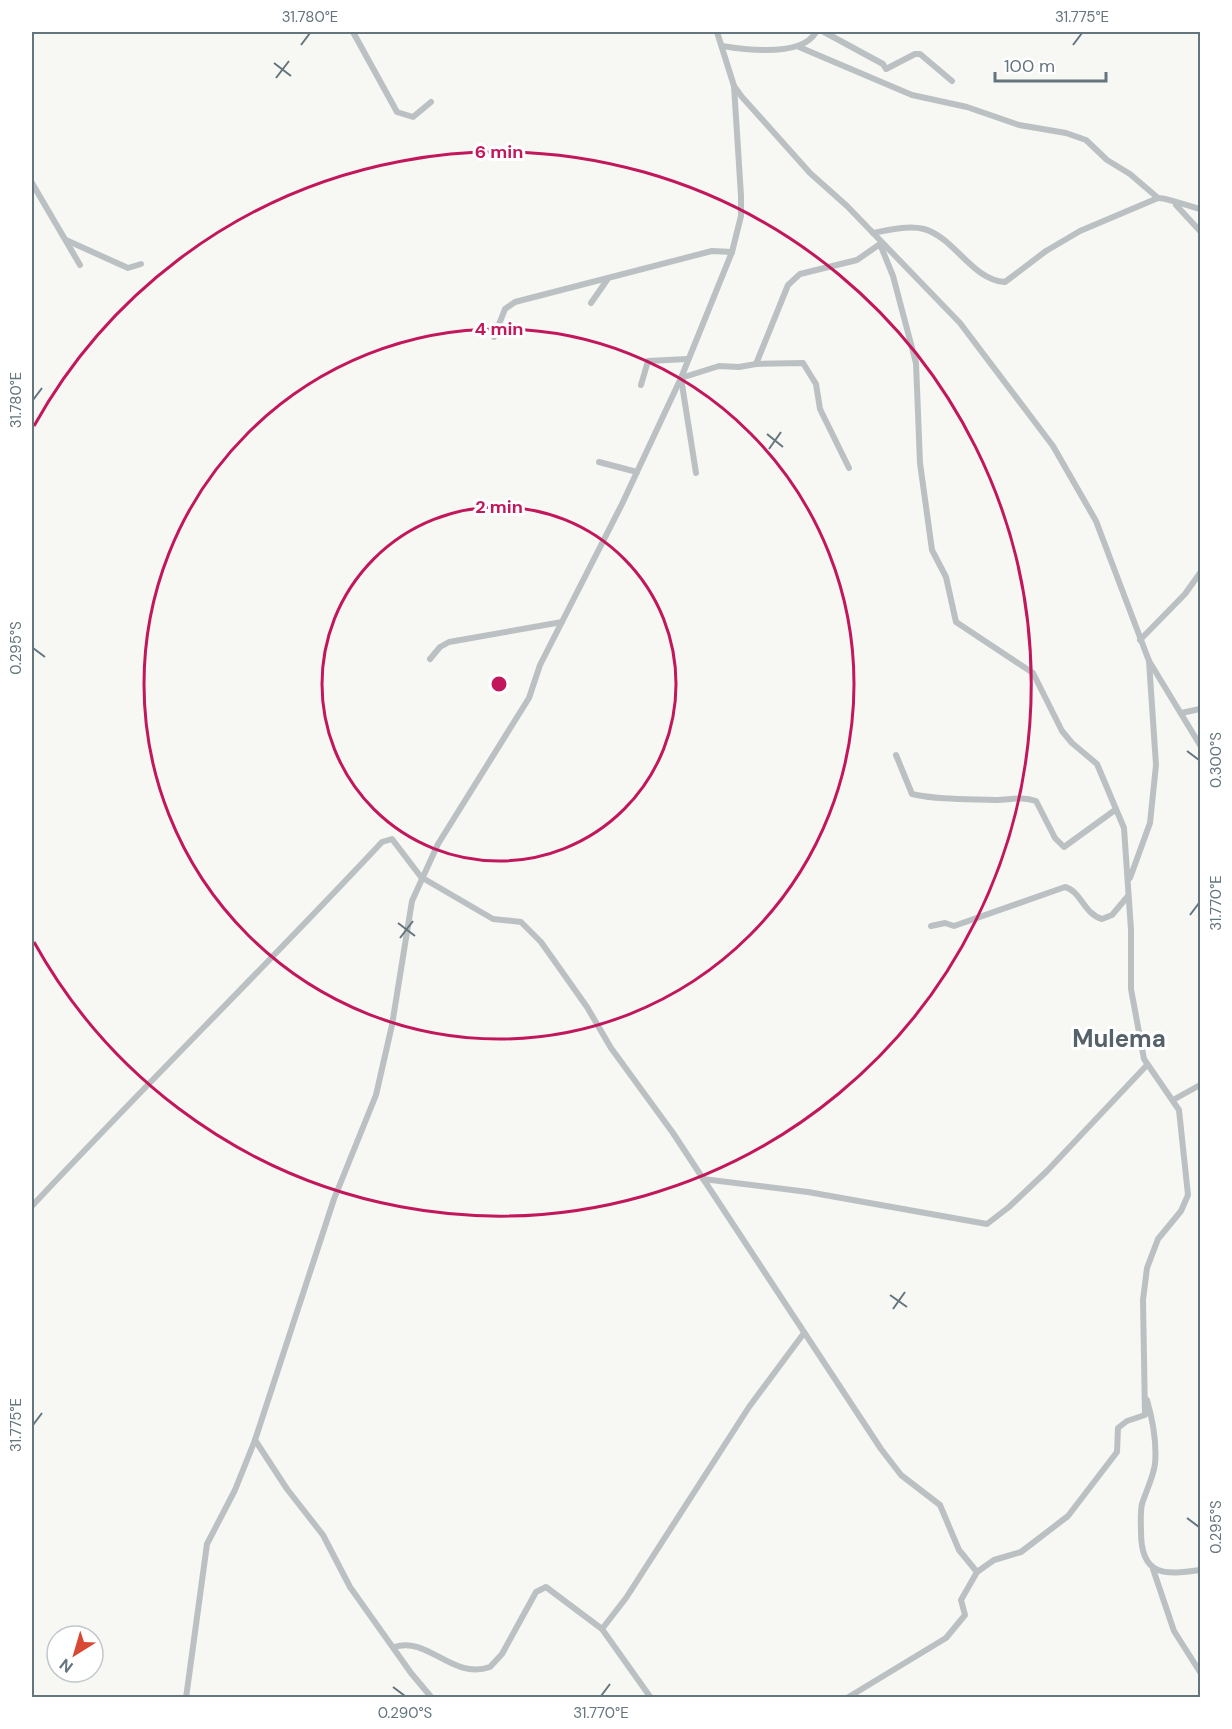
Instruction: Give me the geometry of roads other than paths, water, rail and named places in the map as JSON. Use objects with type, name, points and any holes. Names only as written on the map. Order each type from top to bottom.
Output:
[{"type":"street","points":[[353,32],[397,112],[416,116],[431,102]]},
{"type":"street","points":[[186,1698],[207,1544],[236,1490],[255,1440],[333,1199],[376,1095],[392,1025],[406,926],[421,877],[454,816],[523,711],[540,665],[681,378],[732,252],[739,223],[741,196],[734,86],[717,32]]},
{"type":"street","points":[[722,46],[767,50],[799,47],[807,43],[816,32]]},
{"type":"street","points":[[824,32],[883,64],[886,69],[915,54],[920,54],[952,81]]},
{"type":"street","points":[[799,47],[912,95],[975,109],[1019,124],[1066,133],[1086,140],[1107,160],[1130,174],[1158,198]]},
{"type":"street","points":[[734,86],[810,173],[873,233],[880,244],[893,276],[916,363],[920,463],[932,550],[946,577],[956,622],[1033,673],[1062,731],[1071,743],[1097,764],[1124,828],[1131,930],[1130,979],[1147,1065],[1173,1101],[1180,1119],[1188,1195],[1181,1211],[1158,1239],[1147,1268],[1143,1300],[1145,1415],[1126,1421],[1118,1428],[1117,1452],[1068,1516],[1021,1551],[994,1560],[977,1572],[961,1600],[965,1615],[946,1638],[847,1698]]},
{"type":"street","points":[[32,183],[80,265]]},
{"type":"street","points":[[873,233],[899,228],[924,229],[988,278],[1005,282],[1046,251],[1080,231],[1158,198],[1163,197],[1175,203],[1200,209]]},
{"type":"street","points":[[1175,203],[1200,231]]},
{"type":"street","points":[[66,239],[128,268],[141,264]]},
{"type":"street","points":[[756,364],[788,285],[800,274],[857,260],[880,244]]},
{"type":"street","points":[[880,244],[960,323],[1069,470],[1096,522],[1127,598],[1149,661],[1200,745]]},
{"type":"street","points":[[494,337],[505,309],[515,302],[712,251],[732,252]]},
{"type":"street","points":[[591,303],[607,280]]},
{"type":"street","points":[[641,385],[648,361],[687,359]]},
{"type":"street","points":[[681,378],[719,366],[803,363],[816,384],[820,409],[849,468]]},
{"type":"street","points":[[681,378],[696,473]]},
{"type":"street","points":[[599,462],[637,471]]},
{"type":"street","points":[[1140,640],[1185,594],[1200,573]]},
{"type":"street","points":[[430,659],[440,647],[449,642],[562,622]]},
{"type":"street","points":[[1128,883],[1150,823],[1156,765],[1149,661]]},
{"type":"street","points":[[1181,713],[1200,709]]},
{"type":"street","points":[[896,755],[912,794],[951,800],[980,797],[1005,799],[1022,796],[1036,801],[1054,838],[1064,847],[1115,810]]},
{"type":"street","points":[[32,1206],[388,838],[396,842],[421,877],[493,919],[514,920],[529,929],[587,1007],[611,1048],[704,1179],[804,1333],[901,1475],[940,1505],[954,1542],[977,1572]]},
{"type":"street","points":[[931,926],[945,923],[954,926],[1065,887],[1072,891],[1092,915],[1102,919],[1112,915],[1128,896]]},
{"type":"street","points":[[704,1179],[808,1191],[987,1224],[1009,1207],[1047,1171],[1147,1065]]},
{"type":"street","points":[[1173,1101],[1200,1085]]},
{"type":"street","points":[[602,1629],[632,1588],[742,1418],[804,1333]]},
{"type":"street","points":[[1145,1393],[1156,1449],[1154,1468],[1142,1507],[1141,1541],[1146,1561],[1153,1569],[1174,1632],[1200,1672]]},
{"type":"street","points":[[255,1440],[287,1489],[320,1530],[346,1581],[411,1673],[432,1698]]},
{"type":"street","points":[[1153,1569],[1174,1574],[1200,1570]]},
{"type":"street","points":[[394,1647],[413,1644],[463,1669],[490,1667],[502,1654],[536,1592],[546,1587],[602,1629],[651,1698]]},
{"type":"district","name":"Mulema","points":[[1119,1039]]}]
